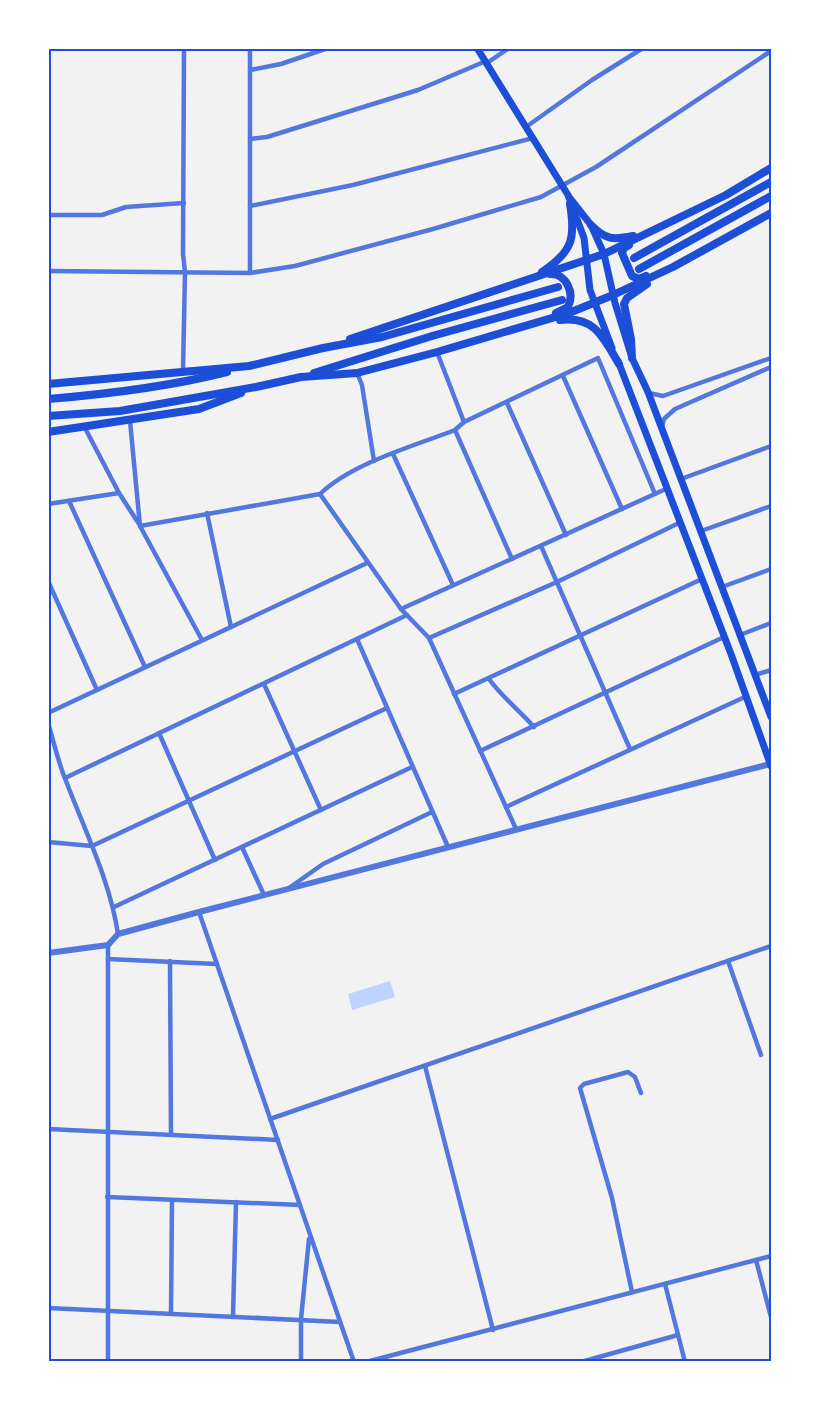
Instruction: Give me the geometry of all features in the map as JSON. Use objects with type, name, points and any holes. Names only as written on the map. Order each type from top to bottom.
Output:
[{"type":"highway","points":[[323,348],[604,254],[726,195],[771,168]]},
{"type":"highway","points":[[634,258],[771,182]]},
{"type":"highway","points":[[639,269],[771,196]]},
{"type":"highway","points":[[533,277],[555,263],[568,250],[572,224],[570,204]]},
{"type":"highway","points":[[632,358],[631,339],[624,309],[625,300],[673,267],[771,213]]},
{"type":"highway","points":[[671,221],[625,248],[622,253],[632,276],[636,278],[673,267]]},
{"type":"highway","points":[[591,225],[600,235],[611,238],[646,233]]},
{"type":"highway","points":[[301,377],[357,373],[518,329],[569,313],[673,267]]},
{"type":"highway","points":[[518,329],[564,310],[571,302],[571,294],[561,276],[553,274],[533,277]]},
{"type":"highway","points":[[48,399],[119,393],[189,381],[323,348],[382,337],[558,287]]},
{"type":"highway","points":[[48,416],[120,411],[301,377],[432,336],[562,300]]},
{"type":"highway","points":[[534,324],[569,319],[585,321],[604,339],[619,364]]},
{"type":"highway","points":[[48,384],[249,366]]},
{"type":"highway","points":[[48,432],[199,409],[256,387]]},
{"type":"main road","points":[[477,48],[568,195],[584,238],[588,281],[594,302],[681,522],[771,765]]},
{"type":"main road","points":[[568,195],[591,225],[604,254],[613,295],[632,358],[648,392],[770,714],[753,713]]},
{"type":"street","points":[[183,371],[184,48]]},
{"type":"street","points":[[250,48],[250,273]]},
{"type":"street","points":[[250,70],[280,64],[328,48]]},
{"type":"street","points":[[250,139],[267,137],[418,90],[486,62],[510,48]]},
{"type":"street","points":[[526,127],[592,80],[643,48]]},
{"type":"street","points":[[48,271],[250,273],[295,266],[541,197],[596,167],[771,51]]},
{"type":"street","points":[[250,206],[353,185],[533,138]]},
{"type":"street","points":[[48,215],[102,215],[126,207],[184,204]]},
{"type":"street","points":[[437,352],[464,422]]},
{"type":"street","points":[[140,526],[320,494],[330,484],[374,461],[455,430],[464,422],[598,358],[655,494]]},
{"type":"street","points":[[648,392],[663,396],[771,358]]},
{"type":"street","points":[[662,429],[664,419],[675,409],[771,367]]},
{"type":"street","points":[[357,373],[362,385],[374,461]]},
{"type":"street","points":[[563,376],[622,509]]},
{"type":"street","points":[[507,403],[566,535]]},
{"type":"street","points":[[130,421],[140,526]]},
{"type":"street","points":[[85,428],[202,640]]},
{"type":"street","points":[[455,430],[512,559]]},
{"type":"street","points":[[681,479],[771,446]]},
{"type":"street","points":[[393,454],[453,585]]},
{"type":"street","points":[[401,609],[668,488]]},
{"type":"street","points":[[48,504],[119,493]]},
{"type":"street","points":[[320,494],[401,609],[429,638],[516,829]]},
{"type":"street","points":[[69,501],[145,667]]},
{"type":"street","points":[[701,531],[771,506]]},
{"type":"street","points":[[207,513],[231,627]]},
{"type":"street","points":[[429,638],[557,582],[681,522]]},
{"type":"street","points":[[541,546],[630,749]]},
{"type":"street","points":[[48,713],[367,562]]},
{"type":"street","points":[[722,587],[771,569]]},
{"type":"street","points":[[454,694],[702,579]]},
{"type":"street","points":[[48,580],[97,690]]},
{"type":"street","points":[[64,778],[407,615]]},
{"type":"street","points":[[740,635],[771,623]]},
{"type":"street","points":[[480,751],[724,637]]},
{"type":"street","points":[[357,639],[448,847]]},
{"type":"street","points":[[755,675],[771,670]]},
{"type":"street","points":[[489,679],[497,691],[513,704],[534,727]]},
{"type":"street","points":[[264,684],[321,810]]},
{"type":"street","points":[[506,807],[747,696]]},
{"type":"street","points":[[48,842],[92,846],[188,799],[387,708]]},
{"type":"street","points":[[48,723],[64,778],[114,907],[118,934]]},
{"type":"street","points":[[159,733],[215,860]]},
{"type":"street","points":[[48,953],[108,945],[118,934],[199,912],[771,765]]},
{"type":"street","points":[[114,907],[412,768]]},
{"type":"street","points":[[289,888],[323,864],[432,812]]},
{"type":"street","points":[[242,847],[264,895]]},
{"type":"street","points":[[199,912],[354,1362]]},
{"type":"street","points":[[108,945],[108,1362]]},
{"type":"street","points":[[270,1119],[771,946]]},
{"type":"street","points":[[108,959],[217,964]]},
{"type":"street","points":[[170,961],[171,1135]]},
{"type":"street","points":[[728,962],[761,1055]]},
{"type":"street","points":[[425,1066],[493,1330]]},
{"type":"street","points":[[632,1292],[612,1197],[580,1088],[584,1084],[628,1072],[635,1077],[641,1093]]},
{"type":"street","points":[[48,1129],[278,1140]]},
{"type":"street","points":[[107,1197],[300,1205]]},
{"type":"street","points":[[171,1313],[172,1200]]},
{"type":"street","points":[[233,1316],[236,1202]]},
{"type":"street","points":[[301,1362],[301,1319],[310,1237]]},
{"type":"street","points":[[366,1362],[771,1256]]},
{"type":"street","points":[[756,1260],[771,1317]]},
{"type":"street","points":[[665,1284],[685,1362]]},
{"type":"street","points":[[48,1308],[340,1322]]},
{"type":"street","points":[[581,1362],[678,1335]]},
{"type":"water","points":[[390,981],[395,997],[352,1010],[348,994]]}]
